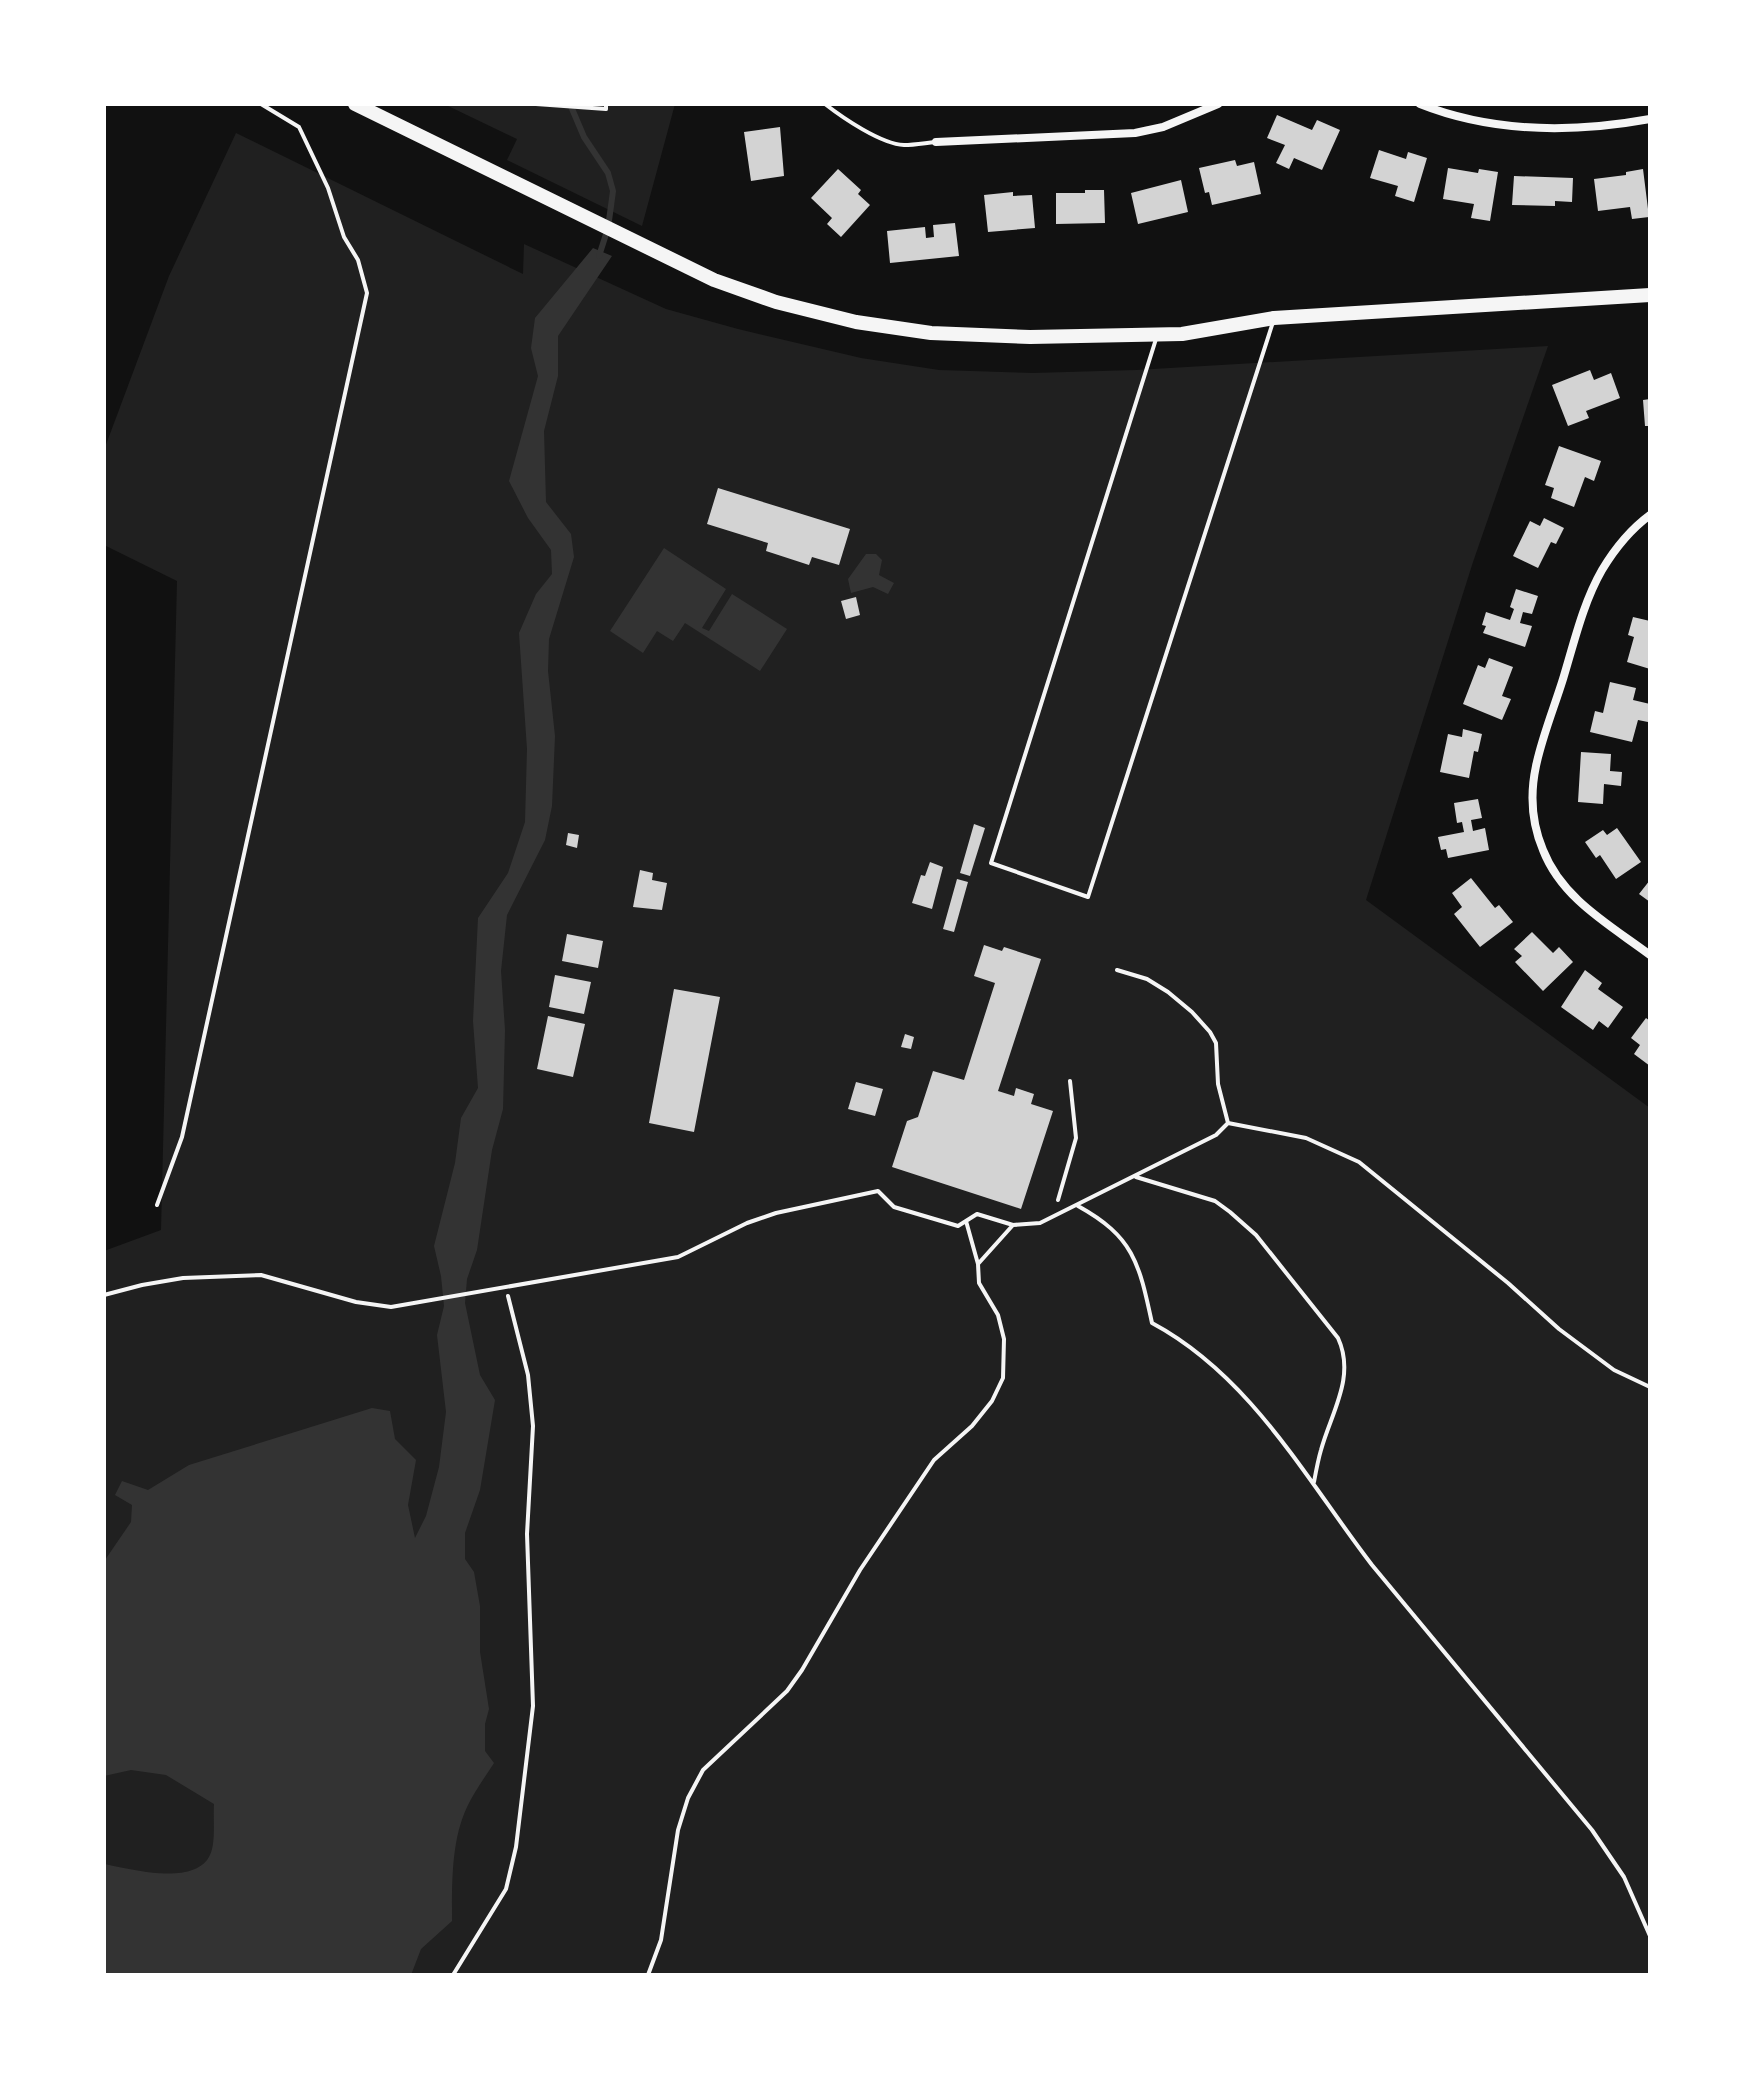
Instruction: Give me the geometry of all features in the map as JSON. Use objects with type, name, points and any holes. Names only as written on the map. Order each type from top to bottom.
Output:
[{"type":"main road","points":[[355,104],[714,280],[761,297],[856,322],[931,333],[1030,337],[1182,334],[1274,318],[1650,295]]},
{"type":"street","points":[[936,142],[1135,133],[1163,127],[1218,104]]},
{"type":"street","points":[[1420,104],[1493,124],[1527,128],[1603,127],[1650,119]]},
{"type":"street","points":[[1650,515],[1625,539],[1602,571],[1587,603],[1536,767],[1533,799],[1542,849],[1565,889],[1650,955]]},
{"type":"lane","points":[[825,104],[840,116],[887,141],[901,145],[936,142]]},
{"type":"lane","points":[[1158,333],[991,863],[1088,897],[1274,318]]},
{"type":"lane","points":[[1117,970],[1147,979],[1168,992],[1210,1032],[1216,1043],[1218,1084],[1228,1123]]},
{"type":"lane","points":[[104,1295],[183,1278],[261,1275],[368,1304],[391,1307],[678,1257],[747,1223],[776,1213],[878,1191],[894,1207],[958,1226],[977,1214],[1013,1225],[1040,1223],[1216,1135],[1228,1123]]},
{"type":"lane","points":[[1228,1123],[1306,1138],[1359,1162],[1508,1283],[1559,1329],[1614,1370],[1650,1387]]},
{"type":"lane","points":[[1135,1176],[1215,1201],[1230,1212],[1256,1235],[1338,1338],[1344,1351],[1344,1383],[1321,1449],[1314,1482]]},
{"type":"lane","points":[[1078,1206],[1113,1228],[1130,1248],[1138,1266],[1152,1323],[1181,1338],[1286,1443],[1372,1565],[1592,1830],[1624,1877],[1650,1936]]},
{"type":"lane","points":[[648,1975],[661,1940],[678,1830],[688,1798],[703,1770],[787,1691],[860,1570],[934,1460],[972,1426],[998,1390],[1003,1378],[1004,1339],[998,1315],[979,1283],[978,1264],[966,1221]]},
{"type":"lane","points":[[978,1264],[1013,1225]]},
{"type":"path","points":[[157,1205],[182,1137],[367,293],[358,260],[344,237],[328,188],[299,127],[261,104]]},
{"type":"path","points":[[536,104],[606,109],[606,104]]},
{"type":"path","points":[[1053,1219],[1076,1138],[1070,1081]]},
{"type":"path","points":[[453,1975],[506,1889],[518,1834],[533,1706],[527,1534],[533,1426],[528,1375],[505,1286]]},
{"type":"shaded area","points":[[444,104],[675,104],[642,226],[507,160],[517,139]]},
{"type":"shaded area","points":[[236,133],[523,274],[524,244],[666,309],[861,358],[939,370],[1033,373],[1548,346],[1473,562],[1366,900],[1650,1108],[1650,1975],[104,1975],[104,1251],[161,1230],[177,581],[104,545],[104,450],[169,276]]},
{"type":"shaded area","points":[[593,248],[612,256],[558,336],[558,376],[544,431],[546,502],[571,534],[574,557],[549,639],[548,671],[555,736],[552,806],[545,840],[507,915],[501,971],[505,1030],[503,1109],[492,1150],[477,1250],[467,1279],[465,1303],[480,1375],[495,1400],[480,1490],[465,1533],[465,1559],[474,1572],[480,1606],[480,1652],[489,1709],[485,1724],[485,1751],[494,1763],[470,1801],[458,1834],[452,1921],[421,1949],[411,1975],[104,1975],[104,1864],[145,1872],[191,1871],[202,1865],[210,1855],[214,1837],[214,1804],[166,1775],[131,1770],[104,1776],[105,1560],[131,1522],[132,1505],[115,1495],[122,1481],[148,1490],[189,1465],[372,1408],[390,1411],[395,1439],[416,1460],[408,1505],[415,1538],[426,1516],[439,1467],[446,1412],[437,1335],[444,1306],[434,1246],[455,1163],[461,1118],[478,1088],[473,1021],[478,918],[508,873],[525,822],[527,749],[519,633],[536,594],[552,574],[551,550],[528,518],[509,481],[538,376],[531,348],[535,318]]},
{"type":"shaded area","points":[[664,548],[726,589],[702,628],[709,631],[732,594],[787,629],[760,671],[685,623],[673,641],[657,631],[643,653],[610,631]]},
{"type":"shaded area","points":[[866,554],[876,554],[882,560],[879,575],[894,583],[888,594],[873,587],[851,593],[848,579]]},
{"type":"building","points":[[1277,115],[1312,130],[1317,120],[1340,130],[1322,170],[1294,158],[1289,169],[1276,163],[1285,145],[1267,138]]},
{"type":"building","points":[[780,127],[784,176],[751,181],[744,132]]},
{"type":"building","points":[[1379,150],[1406,159],[1408,152],[1427,158],[1414,202],[1395,196],[1398,186],[1370,178]]},
{"type":"building","points":[[1235,160],[1237,166],[1254,162],[1261,194],[1212,205],[1209,192],[1205,193],[1199,168]]},
{"type":"building","points":[[1448,168],[1478,173],[1479,169],[1498,172],[1490,221],[1471,218],[1474,204],[1443,199]]},
{"type":"building","points":[[838,169],[861,190],[858,194],[870,205],[841,237],[827,224],[832,218],[811,198]]},
{"type":"building","points":[[1643,169],[1649,217],[1632,219],[1630,207],[1598,211],[1594,179],[1626,175],[1626,172]]},
{"type":"building","points":[[1514,176],[1573,178],[1572,202],[1555,201],[1555,206],[1512,205]]},
{"type":"building","points":[[1181,180],[1188,212],[1138,224],[1131,193]]},
{"type":"building","points":[[1085,190],[1104,190],[1105,223],[1056,224],[1056,193],[1085,193]]},
{"type":"building","points":[[1013,192],[1013,196],[1032,195],[1035,228],[988,232],[984,195]]},
{"type":"building","points":[[955,223],[959,256],[890,263],[887,231],[925,227],[926,238],[934,237],[933,225]]},
{"type":"building","points":[[1590,370],[1594,380],[1611,373],[1620,398],[1586,411],[1589,418],[1568,426],[1552,385]]},
{"type":"building","points":[[1650,399],[1650,426],[1645,426],[1643,400]]},
{"type":"building","points":[[1559,446],[1601,461],[1594,481],[1585,477],[1574,507],[1551,498],[1554,488],[1545,485]]},
{"type":"building","points":[[718,488],[850,529],[839,565],[812,557],[809,565],[766,551],[768,543],[707,524]]},
{"type":"building","points":[[1544,518],[1564,528],[1556,544],[1551,542],[1538,568],[1513,556],[1530,521],[1540,526]]},
{"type":"building","points":[[1516,589],[1538,596],[1532,614],[1523,612],[1520,623],[1532,626],[1525,647],[1483,633],[1486,612],[1510,620],[1514,609],[1510,607]]},
{"type":"building","points":[[856,597],[860,615],[846,619],[841,601]]},
{"type":"building","points":[[1633,617],[1650,621],[1650,669],[1627,662],[1634,637],[1628,635]]},
{"type":"building","points":[[1489,658],[1513,667],[1502,696],[1511,699],[1502,720],[1463,704],[1478,665],[1485,668]]},
{"type":"building","points":[[1610,682],[1636,688],[1633,700],[1650,704],[1648,722],[1638,720],[1632,742],[1590,732],[1595,711],[1603,713]]},
{"type":"building","points":[[1463,729],[1482,734],[1478,752],[1474,751],[1469,778],[1440,772],[1448,734],[1462,737]]},
{"type":"building","points":[[1581,752],[1611,754],[1610,771],[1622,772],[1621,786],[1604,784],[1603,804],[1578,802]]},
{"type":"building","points":[[1478,799],[1482,818],[1471,820],[1473,831],[1485,828],[1489,850],[1448,858],[1446,849],[1441,850],[1438,837],[1464,832],[1462,822],[1457,823],[1454,803]]},
{"type":"building","points":[[974,824],[985,828],[970,876],[960,873]]},
{"type":"building","points":[[1617,828],[1641,862],[1616,879],[1600,855],[1596,858],[1585,842],[1603,830],[1607,835]]},
{"type":"building","points":[[568,833],[579,835],[577,848],[566,845]]},
{"type":"building","points":[[930,862],[943,867],[932,909],[912,903],[921,875],[925,876]]},
{"type":"building","points":[[640,870],[653,873],[652,880],[667,883],[662,910],[633,907]]},
{"type":"building","points":[[1471,878],[1495,908],[1499,905],[1513,922],[1480,947],[1454,914],[1462,907],[1452,893]]},
{"type":"building","points":[[957,879],[968,882],[954,932],[943,929]]},
{"type":"building","points":[[1650,880],[1650,902],[1639,894]]},
{"type":"building","points":[[1532,932],[1553,953],[1559,947],[1573,962],[1543,991],[1515,962],[1522,956],[1514,949]]},
{"type":"building","points":[[567,934],[603,941],[598,968],[562,961]]},
{"type":"building","points":[[984,945],[1002,951],[1004,947],[1041,959],[998,1091],[1014,1096],[1016,1088],[1034,1094],[1031,1104],[1053,1111],[1021,1209],[892,1167],[907,1121],[918,1117],[933,1071],[964,1080],[995,983],[974,976]]},
{"type":"building","points":[[1585,970],[1602,983],[1598,989],[1623,1007],[1608,1028],[1599,1021],[1593,1030],[1561,1007]]},
{"type":"building","points":[[555,975],[591,982],[584,1014],[549,1007]]},
{"type":"building","points":[[674,989],[720,997],[694,1132],[649,1123]]},
{"type":"building","points":[[548,1016],[585,1024],[573,1077],[537,1069]]},
{"type":"building","points":[[1646,1018],[1650,1021],[1650,1066],[1634,1054],[1640,1045],[1631,1038]]},
{"type":"building","points":[[905,1034],[914,1037],[911,1049],[901,1047]]},
{"type":"building","points":[[856,1082],[883,1089],[875,1116],[848,1109]]},
{"type":"waterway","points":[[570,104],[584,137],[608,173],[613,191],[608,228],[599,256]]}]
